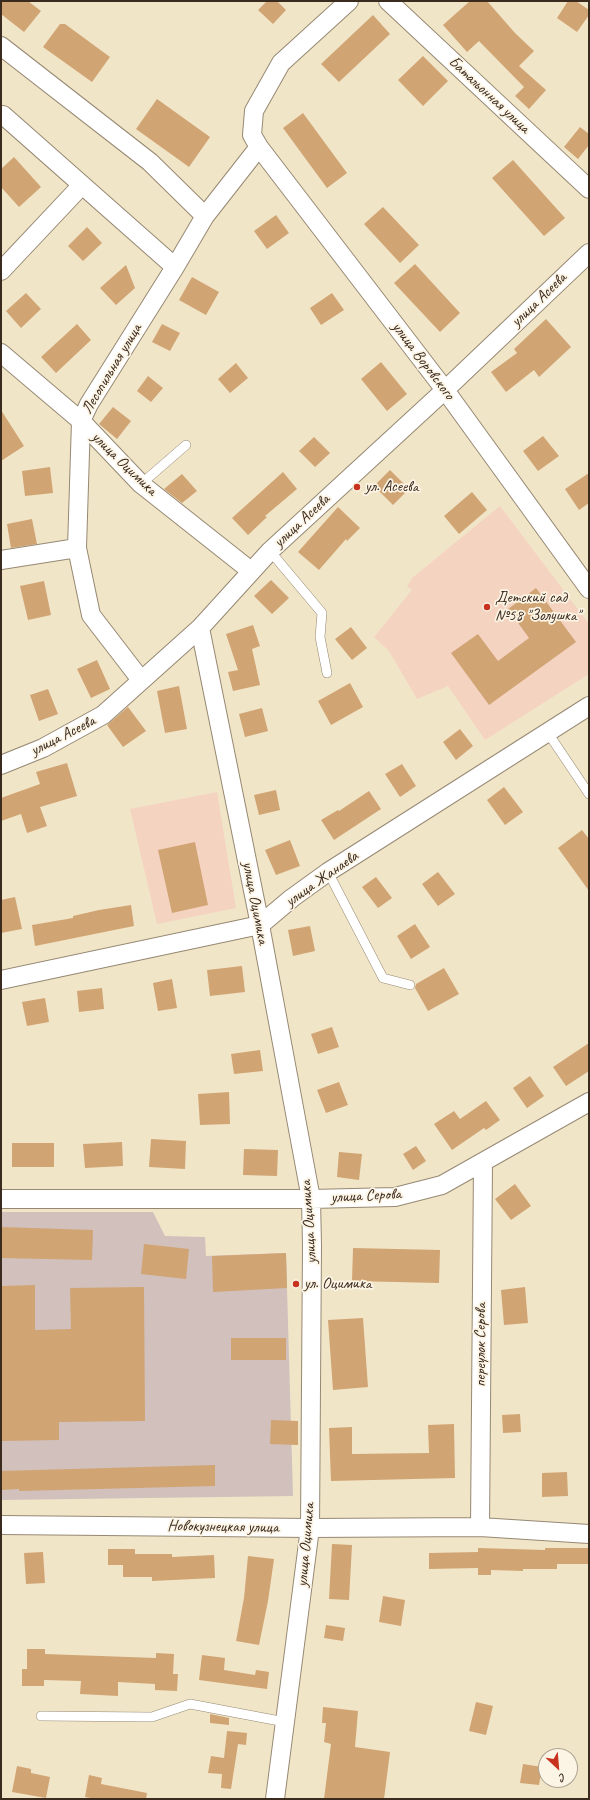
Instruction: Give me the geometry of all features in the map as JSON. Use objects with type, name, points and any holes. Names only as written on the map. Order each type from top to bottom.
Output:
[{"type":"street","points":[[256,141],[254,111],[281,63],[349,1]]},
{"type":"street","name":"Батальонная улица","points":[[388,1],[589,189]]},
{"type":"street","points":[[1,46],[150,162],[205,216]]},
{"type":"street","points":[[3,115],[175,267]]},
{"type":"street","name":"Лесопильная улица","points":[[141,680],[92,615],[77,548],[81,421],[89,404],[175,267],[205,216],[256,141]]},
{"type":"street","name":"улица Воровского","points":[[256,141],[445,390],[589,589]]},
{"type":"street","points":[[1,271],[82,185]]},
{"type":"street","name":"улица Асеева","points":[[1,765],[43,748],[103,715],[200,628],[270,551],[445,390],[589,253]]},
{"type":"street","name":"улица Оцимика","points":[[1,353],[81,421],[141,484],[251,571]]},
{"type":"street","points":[[1,560],[77,548]]},
{"type":"street","name":"улица Оцимика","points":[[200,628],[260,925],[311,1199],[310,1528],[275,1799]]},
{"type":"street","name":"улица Жанаева","points":[[1,980],[260,925],[292,898],[328,872],[589,706]]},
{"type":"street","name":"улица Серова","points":[[1,1199],[311,1199],[395,1197],[442,1186],[589,1102]]},
{"type":"street","name":"переулок Серова","points":[[480,1527],[483,1162]]},
{"type":"street","name":"Новокузнецкая улица","points":[[1,1525],[310,1528],[480,1527],[589,1534]]},
{"type":"lane","points":[[141,484],[186,445]]},
{"type":"lane","points":[[270,551],[322,613],[320,637],[327,672]]},
{"type":"lane","points":[[548,732],[589,794]]},
{"type":"lane","points":[[328,872],[383,978],[410,985]]},
{"type":"lane","points":[[41,1716],[152,1717],[190,1704],[285,1722]]},
{"type":"shaded area","name":"Детский сад №58 \"Золушка\"","points":[[500,506],[589,624],[589,674],[485,740],[448,686],[417,699],[389,651],[374,637],[412,590],[407,586],[412,578]]},
{"type":"shaded area","points":[[217,792],[236,908],[157,924],[130,809]]},
{"type":"shaded area","points":[[1,1212],[153,1212],[165,1236],[205,1237],[206,1256],[286,1253],[293,1496],[1,1500]]},
{"type":"building","points":[[1,1],[28,1],[41,11],[24,32],[1,14]]},
{"type":"building","points":[[267,1],[277,1],[286,10],[273,24],[258,10]]},
{"type":"building","points":[[470,1],[487,1],[515,33],[534,51],[519,66],[546,90],[529,109],[515,96],[524,87],[479,41],[467,52],[443,25]]},
{"type":"building","points":[[568,1],[576,1],[589,10],[589,15],[577,32],[557,18]]},
{"type":"building","points":[[373,15],[390,34],[339,82],[321,64]]},
{"type":"building","points":[[60,24],[65,24],[110,57],[92,82],[43,47]]},
{"type":"building","points":[[423,56],[448,81],[423,106],[398,80]]},
{"type":"building","points":[[157,99],[210,137],[189,167],[136,129]]},
{"type":"building","points":[[303,113],[347,173],[327,188],[283,128]]},
{"type":"building","points":[[580,127],[589,134],[589,145],[578,159],[564,147]]},
{"type":"building","points":[[14,157],[41,187],[19,207],[1,187],[1,169]]},
{"type":"building","points":[[513,160],[565,218],[544,236],[492,178]]},
{"type":"building","points":[[383,207],[419,245],[400,263],[364,224]]},
{"type":"building","points":[[276,215],[289,233],[267,249],[254,231]]},
{"type":"building","points":[[87,227],[102,243],[83,261],[68,246]]},
{"type":"building","points":[[415,264],[460,313],[440,332],[394,283]]},
{"type":"building","points":[[126,265],[135,288],[116,305],[100,288]]},
{"type":"building","points":[[192,277],[219,292],[206,315],[179,300]]},
{"type":"building","points":[[26,293],[41,309],[21,328],[6,311]]},
{"type":"building","points":[[332,293],[344,310],[321,325],[310,308]]},
{"type":"building","points":[[546,319],[571,347],[539,377],[534,370],[506,392],[491,372],[517,353],[514,349]]},
{"type":"building","points":[[77,324],[91,340],[56,373],[41,357]]},
{"type":"building","points":[[162,324],[180,333],[170,351],[152,342]]},
{"type":"building","points":[[381,362],[407,394],[387,411],[361,379]]},
{"type":"building","points":[[236,363],[248,378],[230,393],[218,379]]},
{"type":"building","points":[[148,376],[163,388],[151,402],[137,391]]},
{"type":"building","points":[[113,407],[131,421],[117,439],[99,424]]},
{"type":"building","points":[[1,410],[24,446],[1,461]]},
{"type":"building","points":[[543,436],[559,456],[538,471],[523,451]]},
{"type":"building","points":[[314,437],[330,453],[315,467],[299,451]]},
{"type":"building","points":[[50,467],[53,493],[25,496],[22,471]]},
{"type":"building","points":[[390,470],[409,489],[393,505],[374,486]]},
{"type":"building","points":[[283,472],[297,489],[265,516],[267,517],[248,535],[232,518]]},
{"type":"building","points":[[589,473],[589,503],[579,510],[565,489]]},
{"type":"building","points":[[182,474],[197,491],[182,503],[164,489]]},
{"type":"building","points":[[472,492],[487,510],[459,534],[444,516]]},
{"type":"building","points":[[338,507],[360,528],[347,541],[346,539],[319,570],[298,552]]},
{"type":"building","points":[[32,519],[37,544],[11,548],[7,524]]},
{"type":"building","points":[[271,580],[289,598],[272,614],[254,596]]},
{"type":"building","points":[[44,581],[51,615],[28,620],[20,586]]},
{"type":"building","points":[[536,588],[576,642],[489,705],[451,653],[478,634],[498,661],[529,638],[508,609]]},
{"type":"building","points":[[253,625],[260,646],[252,649],[260,685],[233,691],[228,672],[238,670],[226,634]]},
{"type":"building","points":[[351,627],[367,648],[352,660],[335,639]]},
{"type":"building","points":[[97,660],[110,689],[91,698],[77,669]]},
{"type":"building","points":[[350,683],[363,707],[331,725],[318,701]]},
{"type":"building","points":[[179,686],[187,729],[165,733],[157,691]]},
{"type":"building","points":[[48,689],[58,714],[39,721],[30,695]]},
{"type":"building","points":[[128,707],[146,731],[123,747],[107,725]]},
{"type":"building","points":[[262,708],[268,731],[245,737],[239,714]]},
{"type":"building","points":[[460,729],[473,746],[456,760],[443,742]]},
{"type":"building","points":[[67,763],[77,796],[40,807],[47,826],[27,833],[21,814],[1,821],[1,798],[40,784],[36,772]]},
{"type":"building","points":[[402,764],[416,786],[400,797],[385,774]]},
{"type":"building","points":[[504,787],[523,812],[505,825],[487,800]]},
{"type":"building","points":[[276,790],[280,810],[259,815],[254,795]]},
{"type":"building","points":[[369,791],[381,809],[334,840],[321,820],[338,810],[339,811]]},
{"type":"building","points":[[582,830],[589,839],[589,891],[558,848]]},
{"type":"building","points":[[290,840],[300,866],[276,875],[265,850]]},
{"type":"building","points":[[195,842],[208,905],[172,913],[158,850]]},
{"type":"building","points":[[438,872],[455,894],[438,906],[422,884]]},
{"type":"building","points":[[376,877],[392,898],[378,908],[362,887]]},
{"type":"building","points":[[15,897],[22,929],[1,933],[1,900]]},
{"type":"building","points":[[131,905],[134,926],[35,946],[32,925],[73,918],[73,916],[99,910]]},
{"type":"building","points":[[415,924],[430,947],[411,959],[397,936]]},
{"type":"building","points":[[310,926],[315,951],[293,956],[288,930]]},
{"type":"building","points":[[242,966],[245,992],[210,996],[207,970]]},
{"type":"building","points":[[444,968],[459,994],[428,1011],[415,988],[416,984]]},
{"type":"building","points":[[172,979],[177,1008],[158,1011],[153,983]]},
{"type":"building","points":[[102,988],[104,1009],[79,1012],[77,991]]},
{"type":"building","points":[[45,998],[49,1022],[27,1026],[22,1002]]},
{"type":"building","points":[[332,1027],[339,1047],[318,1054],[311,1034]]},
{"type":"building","points":[[589,1043],[589,1071],[566,1086],[553,1067]]},
{"type":"building","points":[[260,1050],[263,1071],[234,1074],[231,1054]]},
{"type":"building","points":[[530,1076],[544,1096],[527,1108],[513,1088]]},
{"type":"building","points":[[339,1082],[348,1105],[326,1113],[317,1090]]},
{"type":"building","points":[[229,1092],[230,1124],[200,1125],[198,1094]]},
{"type":"building","points":[[486,1101],[500,1120],[486,1130],[484,1128],[452,1150],[434,1124],[454,1111],[460,1119]]},
{"type":"building","points":[[151,1139],[186,1141],[185,1169],[149,1167]]},
{"type":"building","points":[[122,1142],[123,1166],[85,1168],[83,1144]]},
{"type":"building","points":[[12,1143],[54,1143],[54,1167],[12,1167]]},
{"type":"building","points":[[416,1146],[426,1161],[413,1170],[403,1154]]},
{"type":"building","points":[[244,1149],[278,1150],[277,1176],[243,1175]]},
{"type":"building","points":[[339,1152],[362,1154],[359,1180],[337,1177]]},
{"type":"building","points":[[515,1184],[531,1206],[511,1220],[495,1199]]},
{"type":"building","points":[[1,1227],[93,1230],[92,1260],[1,1258]]},
{"type":"building","points":[[144,1244],[189,1249],[186,1279],[141,1274]]},
{"type":"building","points":[[353,1248],[440,1250],[439,1283],[352,1281]]},
{"type":"building","points":[[286,1253],[287,1288],[213,1292],[212,1256]]},
{"type":"building","points":[[35,1285],[35,1330],[71,1329],[70,1288],[144,1287],[145,1421],[59,1422],[59,1440],[1,1441],[1,1286]]},
{"type":"building","points":[[525,1287],[528,1323],[504,1325],[501,1290]]},
{"type":"building","points":[[363,1318],[368,1387],[333,1390],[328,1320]]},
{"type":"building","points":[[231,1338],[286,1338],[286,1360],[231,1360]]},
{"type":"building","points":[[520,1414],[521,1432],[503,1433],[502,1415]]},
{"type":"building","points":[[271,1420],[298,1421],[298,1445],[270,1444]]},
{"type":"building","points":[[454,1424],[455,1478],[331,1481],[329,1428],[352,1427],[352,1454],[429,1453],[428,1425]]},
{"type":"building","points":[[215,1465],[215,1486],[19,1491],[19,1489],[1,1490],[1,1471]]},
{"type":"building","points":[[567,1472],[568,1496],[542,1497],[542,1473]]},
{"type":"building","points":[[332,1544],[352,1545],[349,1600],[329,1599]]},
{"type":"building","points":[[478,1548],[545,1550],[545,1548],[589,1548],[589,1564],[557,1564],[557,1569],[523,1569],[523,1571],[491,1570],[491,1575],[478,1575],[478,1568],[429,1569],[429,1553],[478,1552]]},
{"type":"building","points":[[108,1549],[135,1549],[135,1554],[172,1554],[172,1557],[214,1555],[215,1578],[152,1581],[152,1577],[123,1577],[123,1565],[108,1565]]},
{"type":"building","points":[[43,1552],[45,1583],[26,1584],[24,1553]]},
{"type":"building","points":[[248,1556],[274,1559],[268,1601],[259,1645],[236,1641],[244,1598]]},
{"type":"building","points":[[383,1596],[405,1600],[401,1626],[379,1622]]},
{"type":"building","points":[[326,1625],[345,1628],[343,1641],[324,1638]]},
{"type":"building","points":[[27,1649],[45,1649],[45,1654],[156,1658],[156,1653],[174,1654],[173,1674],[178,1674],[177,1691],[155,1690],[155,1684],[118,1682],[118,1696],[80,1694],[81,1681],[44,1680],[44,1686],[22,1686],[22,1669],[27,1669]]},
{"type":"building","points":[[202,1655],[225,1658],[224,1670],[255,1675],[256,1670],[269,1672],[267,1689],[199,1680]]},
{"type":"building","points":[[476,1702],[493,1706],[486,1735],[469,1731]]},
{"type":"building","points":[[323,1707],[358,1711],[355,1747],[390,1752],[384,1799],[324,1799],[331,1744],[324,1742],[326,1723],[322,1723]]},
{"type":"building","points":[[210,1714],[229,1718],[229,1725],[210,1723]]},
{"type":"building","points":[[227,1731],[247,1733],[246,1745],[238,1744],[231,1789],[221,1788],[222,1774],[208,1773],[211,1756],[224,1758]]},
{"type":"building","points":[[523,1764],[538,1766],[538,1785],[520,1783]]},
{"type":"building","points":[[17,1766],[31,1769],[31,1773],[50,1777],[46,1798],[12,1792]]},
{"type":"building","points":[[89,1775],[102,1778],[101,1784],[147,1793],[146,1799],[96,1799],[85,1797]]},
{"type":"place","name":"ул. Асеева","points":[[357,487]]},
{"type":"place","name":"Детский сад №58 \"Золушка\"","points":[[487,607]]},
{"type":"place","name":"ул. Оцимика","points":[[296,1284]]}]
